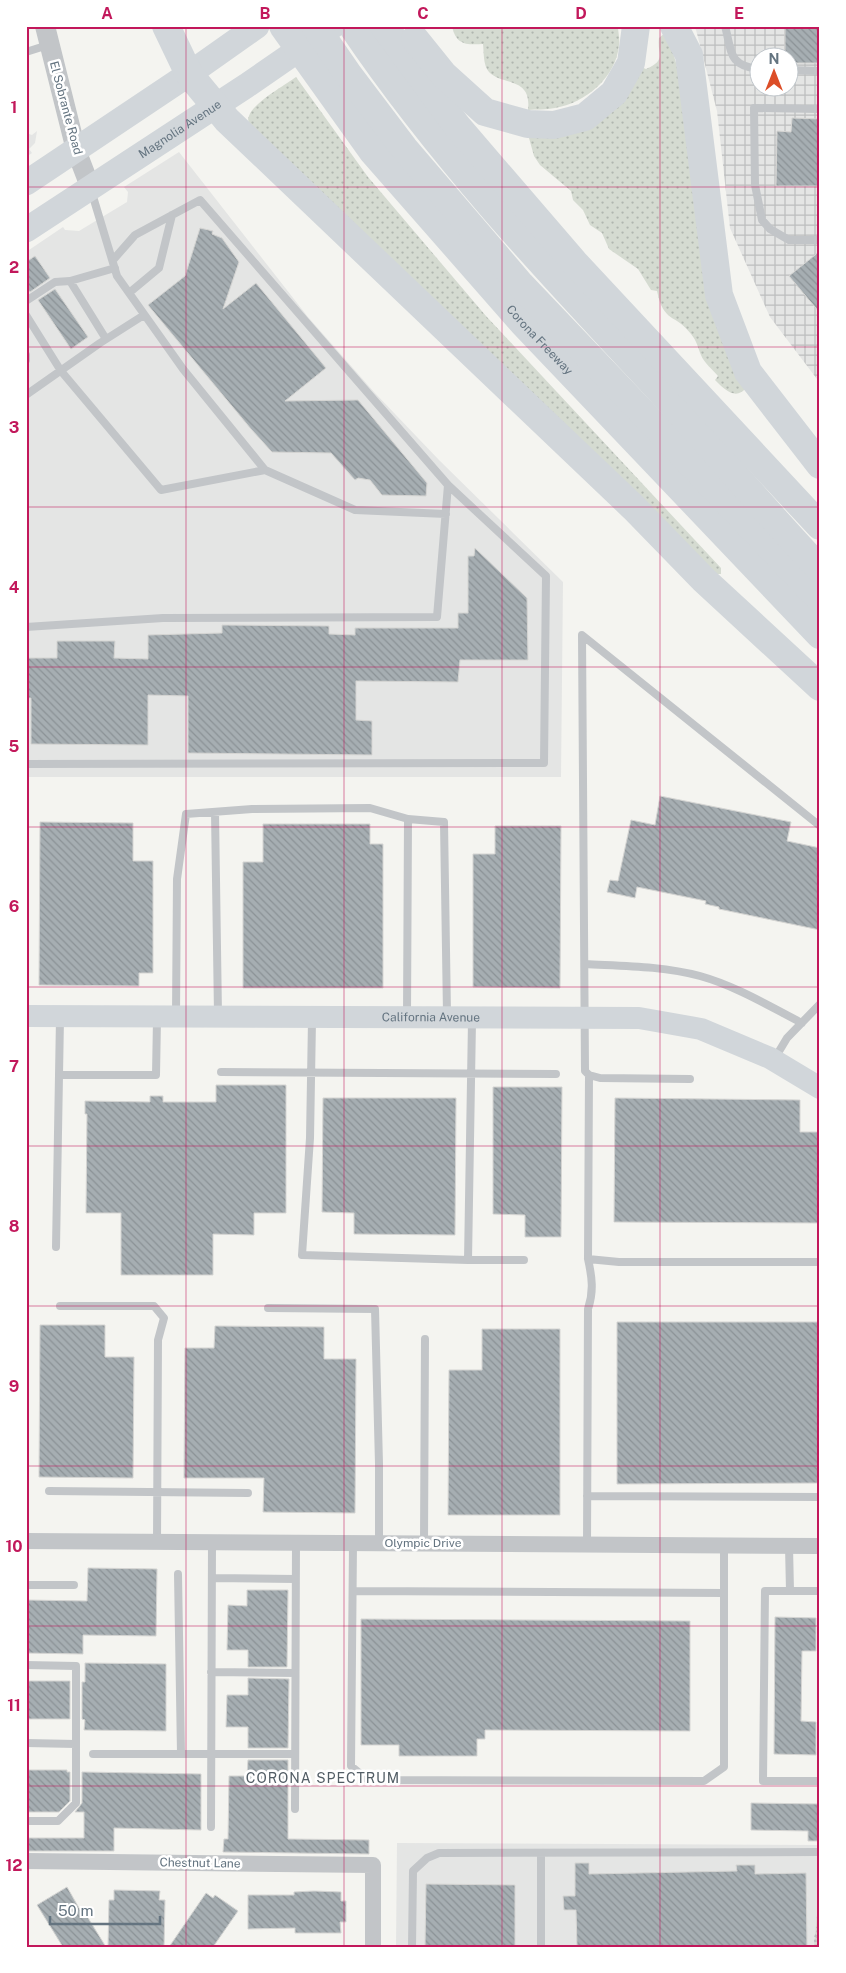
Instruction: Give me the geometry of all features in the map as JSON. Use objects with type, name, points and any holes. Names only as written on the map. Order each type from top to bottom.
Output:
[{"type":"highway","points":[[166,26],[189,74],[231,124],[634,508],[704,580],[820,687]]},
{"type":"highway","name":"Corona Freeway","points":[[283,26],[373,152],[523,323],[820,635]]},
{"type":"highway","points":[[316,26],[348,74],[404,148],[521,285],[820,599]]},
{"type":"highway","points":[[352,26],[379,66],[445,152],[526,246],[591,319],[652,382],[820,569]]},
{"type":"highway","points":[[384,26],[457,126],[568,254],[820,526]]},
{"type":"highway","points":[[406,26],[444,74],[485,112],[528,124],[554,125],[585,117],[614,93],[631,63],[636,26]]},
{"type":"highway","points":[[674,26],[689,55],[719,295],[748,372],[820,465]]},
{"type":"main road","points":[[26,182],[189,74],[257,26]]},
{"type":"main road","name":"Magnolia Avenue","points":[[26,230],[246,86],[332,26]]},
{"type":"main road","name":"California Avenue","points":[[26,1016],[639,1018],[701,1029],[774,1060],[820,1088]]},
{"type":"street","name":"El Sobrante Road","points":[[47,35],[76,150],[91,188]]},
{"type":"street","name":"Olympic Drive","points":[[26,1541],[820,1546]]},
{"type":"street","name":"Chestnut Lane","points":[[26,1861],[373,1865],[373,1947]]},
{"type":"lane","points":[[725,26],[734,58],[739,65],[748,67]]},
{"type":"lane","points":[[26,52],[47,35]]},
{"type":"lane","points":[[798,70],[820,71]]},
{"type":"lane","points":[[820,109],[754,108],[755,185],[762,220],[770,229],[790,240],[820,240]]},
{"type":"lane","points":[[91,188],[117,276],[183,369],[265,470],[355,510],[446,514]]},
{"type":"lane","points":[[26,764],[544,763],[546,576],[448,485],[200,200],[134,235],[113,260]]},
{"type":"lane","points":[[129,294],[159,268],[172,216]]},
{"type":"lane","points":[[26,301],[55,282],[70,281],[115,268]]},
{"type":"lane","points":[[70,281],[106,339]]},
{"type":"lane","points":[[26,315],[61,371],[161,490],[265,470]]},
{"type":"lane","points":[[26,395],[144,315]]},
{"type":"lane","points":[[26,355],[26,360]]},
{"type":"lane","points":[[26,628],[162,618],[437,617],[448,485]]},
{"type":"lane","points":[[690,1079],[600,1078],[589,1075],[585,1071],[582,635],[820,826]]},
{"type":"lane","points":[[59,1075],[156,1075],[166,1017],[177,879],[186,814],[252,809],[370,808],[408,819],[444,822],[447,1018]]},
{"type":"lane","points":[[215,812],[218,1017]]},
{"type":"lane","points":[[406,1018],[408,819]]},
{"type":"lane","points":[[585,964],[642,967],[700,976],[746,993],[802,1023]]},
{"type":"lane","points":[[774,1060],[787,1038],[820,1004]]},
{"type":"lane","points":[[56,1247],[60,1016]]},
{"type":"lane","points":[[312,1018],[310,1138],[302,1255],[524,1260]]},
{"type":"lane","points":[[468,1260],[472,1018]]},
{"type":"lane","points":[[221,1072],[471,1075],[556,1074]]},
{"type":"lane","points":[[587,1544],[588,1309],[592,1298],[593,1282],[588,1259],[589,1075]]},
{"type":"lane","points":[[588,1259],[619,1262],[820,1262]]},
{"type":"lane","points":[[60,1306],[154,1306],[164,1318],[158,1340],[158,1542]]},
{"type":"lane","points":[[268,1308],[374,1309],[379,1464],[379,1543]]},
{"type":"lane","points":[[424,1543],[425,1340]]},
{"type":"lane","points":[[49,1491],[248,1493]]},
{"type":"lane","points":[[587,1496],[820,1497]]},
{"type":"lane","points":[[210,1827],[212,1542]]},
{"type":"lane","points":[[295,1809],[296,1543]]},
{"type":"lane","points":[[353,1543],[351,1766],[368,1780],[704,1781],[724,1767],[724,1545]]},
{"type":"lane","points":[[789,1546],[790,1591]]},
{"type":"lane","points":[[178,1574],[180,1754]]},
{"type":"lane","points":[[212,1578],[296,1579]]},
{"type":"lane","points":[[26,1585],[74,1585]]},
{"type":"lane","points":[[353,1591],[724,1593]]},
{"type":"lane","points":[[820,1591],[765,1591],[763,1781],[820,1781]]},
{"type":"lane","points":[[26,1665],[76,1666],[76,1803],[58,1821],[26,1821]]},
{"type":"lane","points":[[211,1672],[295,1673]]},
{"type":"lane","points":[[26,1743],[76,1744]]},
{"type":"lane","points":[[93,1754],[295,1754]]},
{"type":"lane","points":[[412,1947],[413,1871],[427,1858],[439,1853],[820,1852]]},
{"type":"lane","points":[[541,1853],[541,1947]]},
{"type":"path","points":[[816,1947],[815,1938],[820,1925]]},
{"type":"shaded area","points":[[452,26],[618,26],[619,45],[617,57],[612,68],[588,95],[577,101],[552,109],[528,110],[528,99],[521,87],[489,72],[484,59],[483,44],[467,44],[459,40]]},
{"type":"shaded area","points":[[695,26],[820,26],[820,383],[770,317],[730,228],[717,111]]},
{"type":"shaded area","points":[[667,31],[678,70],[747,387],[735,394],[715,380],[718,376],[702,358],[693,337],[685,327],[663,309],[657,291],[651,290],[638,269],[609,249],[602,233],[590,225],[583,210],[573,200],[571,191],[540,165],[534,156],[529,138],[567,132],[641,67],[646,69],[657,63],[660,56],[659,38]]},
{"type":"shaded area","points":[[296,77],[368,177],[486,316],[721,568],[721,574],[713,574],[251,128],[248,119],[256,106]]},
{"type":"shaded area","points":[[37,131],[35,143],[29,149],[32,153],[26,157],[26,133],[32,135]]},
{"type":"shaded area","points":[[179,152],[308,317],[374,392],[439,460],[563,582],[561,777],[26,777],[26,252],[63,227],[65,230],[79,231],[127,202],[128,192],[124,187]]},
{"type":"shaded area","points":[[397,1843],[820,1845],[820,1947],[396,1947]]},
{"type":"shaded area","points":[[817,1914],[820,1915],[820,1947],[814,1947]]},
{"type":"building","points":[[785,26],[820,26],[819,63],[798,63],[798,48],[785,48]]},
{"type":"building","points":[[792,118],[820,119],[820,186],[776,186],[777,131],[791,132]]},
{"type":"building","points":[[200,228],[213,231],[212,234],[222,238],[239,262],[223,309],[256,283],[326,368],[285,401],[358,400],[427,483],[426,496],[382,495],[370,480],[358,478],[355,480],[331,453],[272,452],[251,429],[148,305],[185,276]]},
{"type":"building","points":[[820,251],[820,313],[789,276]]},
{"type":"building","points":[[35,256],[50,278],[30,292],[26,287],[26,262]]},
{"type":"building","points":[[55,289],[88,337],[71,349],[38,300]]},
{"type":"building","points":[[475,548],[527,598],[528,660],[460,660],[458,682],[356,681],[356,720],[372,721],[372,755],[188,753],[188,696],[148,695],[148,745],[31,744],[31,698],[26,698],[26,658],[57,658],[57,641],[115,641],[114,658],[148,659],[148,635],[222,633],[222,625],[329,626],[329,634],[355,635],[355,628],[458,628],[458,613],[468,613],[468,556],[474,556]]},
{"type":"building","points":[[660,796],[791,822],[787,841],[820,848],[820,930],[719,909],[719,907],[705,904],[706,901],[637,887],[635,898],[607,892],[610,880],[618,881],[631,820],[655,825]]},
{"type":"building","points":[[40,822],[133,823],[133,861],[153,861],[153,973],[139,973],[139,986],[39,985]]},
{"type":"building","points":[[263,824],[370,824],[370,844],[383,844],[383,988],[243,988],[243,862],[263,862]]},
{"type":"building","points":[[495,826],[561,826],[560,988],[473,987],[473,854],[495,854]]},
{"type":"building","points":[[216,1085],[286,1085],[286,1213],[254,1213],[254,1235],[213,1234],[213,1275],[121,1275],[121,1213],[86,1213],[87,1114],[85,1114],[85,1101],[150,1102],[150,1096],[163,1096],[163,1102],[216,1102]]},
{"type":"building","points":[[493,1087],[562,1087],[561,1237],[525,1237],[525,1215],[493,1214]]},
{"type":"building","points":[[323,1098],[456,1098],[455,1235],[354,1234],[354,1213],[322,1212]]},
{"type":"building","points":[[615,1098],[800,1100],[800,1132],[820,1132],[820,1223],[614,1222]]},
{"type":"building","points":[[617,1322],[820,1322],[820,1483],[617,1484]]},
{"type":"building","points":[[40,1325],[105,1325],[105,1357],[134,1357],[133,1478],[39,1477]]},
{"type":"building","points":[[215,1326],[324,1327],[324,1359],[356,1359],[355,1513],[263,1512],[264,1478],[184,1478],[185,1348],[214,1348]]},
{"type":"building","points":[[482,1329],[560,1329],[560,1515],[448,1515],[449,1370],[482,1370]]},
{"type":"building","points":[[88,1568],[157,1569],[156,1636],[83,1635],[83,1654],[26,1653],[26,1600],[87,1601]]},
{"type":"building","points":[[247,1590],[288,1590],[287,1667],[248,1667],[248,1650],[227,1650],[228,1605],[247,1606]]},
{"type":"building","points":[[775,1617],[816,1618],[816,1651],[802,1651],[801,1721],[816,1722],[816,1755],[774,1754]]},
{"type":"building","points":[[361,1619],[690,1621],[690,1731],[485,1730],[485,1739],[477,1739],[477,1756],[399,1756],[399,1745],[361,1745]]},
{"type":"building","points":[[85,1663],[166,1664],[166,1731],[84,1730],[85,1720],[82,1719],[82,1682],[85,1682]]},
{"type":"building","points":[[248,1678],[289,1679],[288,1748],[248,1748],[248,1727],[226,1727],[227,1695],[248,1695]]},
{"type":"building","points":[[26,1681],[70,1681],[70,1719],[26,1719]]},
{"type":"building","points":[[248,1760],[288,1760],[288,1839],[369,1840],[369,1854],[223,1852],[224,1839],[228,1839],[229,1776],[247,1776]]},
{"type":"building","points":[[26,1770],[67,1770],[67,1772],[70,1772],[70,1801],[59,1812],[26,1812]]},
{"type":"building","points":[[82,1772],[201,1774],[201,1830],[114,1828],[114,1851],[26,1851],[26,1838],[84,1838],[84,1812],[75,1812],[82,1803]]},
{"type":"building","points":[[751,1803],[820,1804],[820,1841],[808,1841],[808,1831],[751,1830]]},
{"type":"building","points":[[575,1863],[589,1863],[589,1874],[737,1871],[736,1865],[755,1865],[755,1874],[806,1873],[807,1947],[577,1947],[576,1910],[564,1910],[563,1896],[575,1896]]},
{"type":"building","points":[[426,1884],[515,1885],[515,1947],[425,1947]]},
{"type":"building","points":[[67,1887],[83,1915],[85,1913],[106,1947],[63,1947],[37,1905]]},
{"type":"building","points":[[114,1890],[160,1891],[159,1900],[165,1900],[164,1947],[108,1947],[109,1900],[114,1900]]},
{"type":"building","points":[[294,1892],[341,1892],[341,1901],[346,1901],[346,1922],[340,1922],[341,1933],[295,1933],[295,1928],[248,1929],[248,1895],[294,1895]]},
{"type":"building","points":[[206,1893],[213,1898],[215,1895],[238,1911],[213,1947],[169,1947]]},
{"type":"district","name":"CORONA SPECTRUM","points":[[323,1778]]}]
